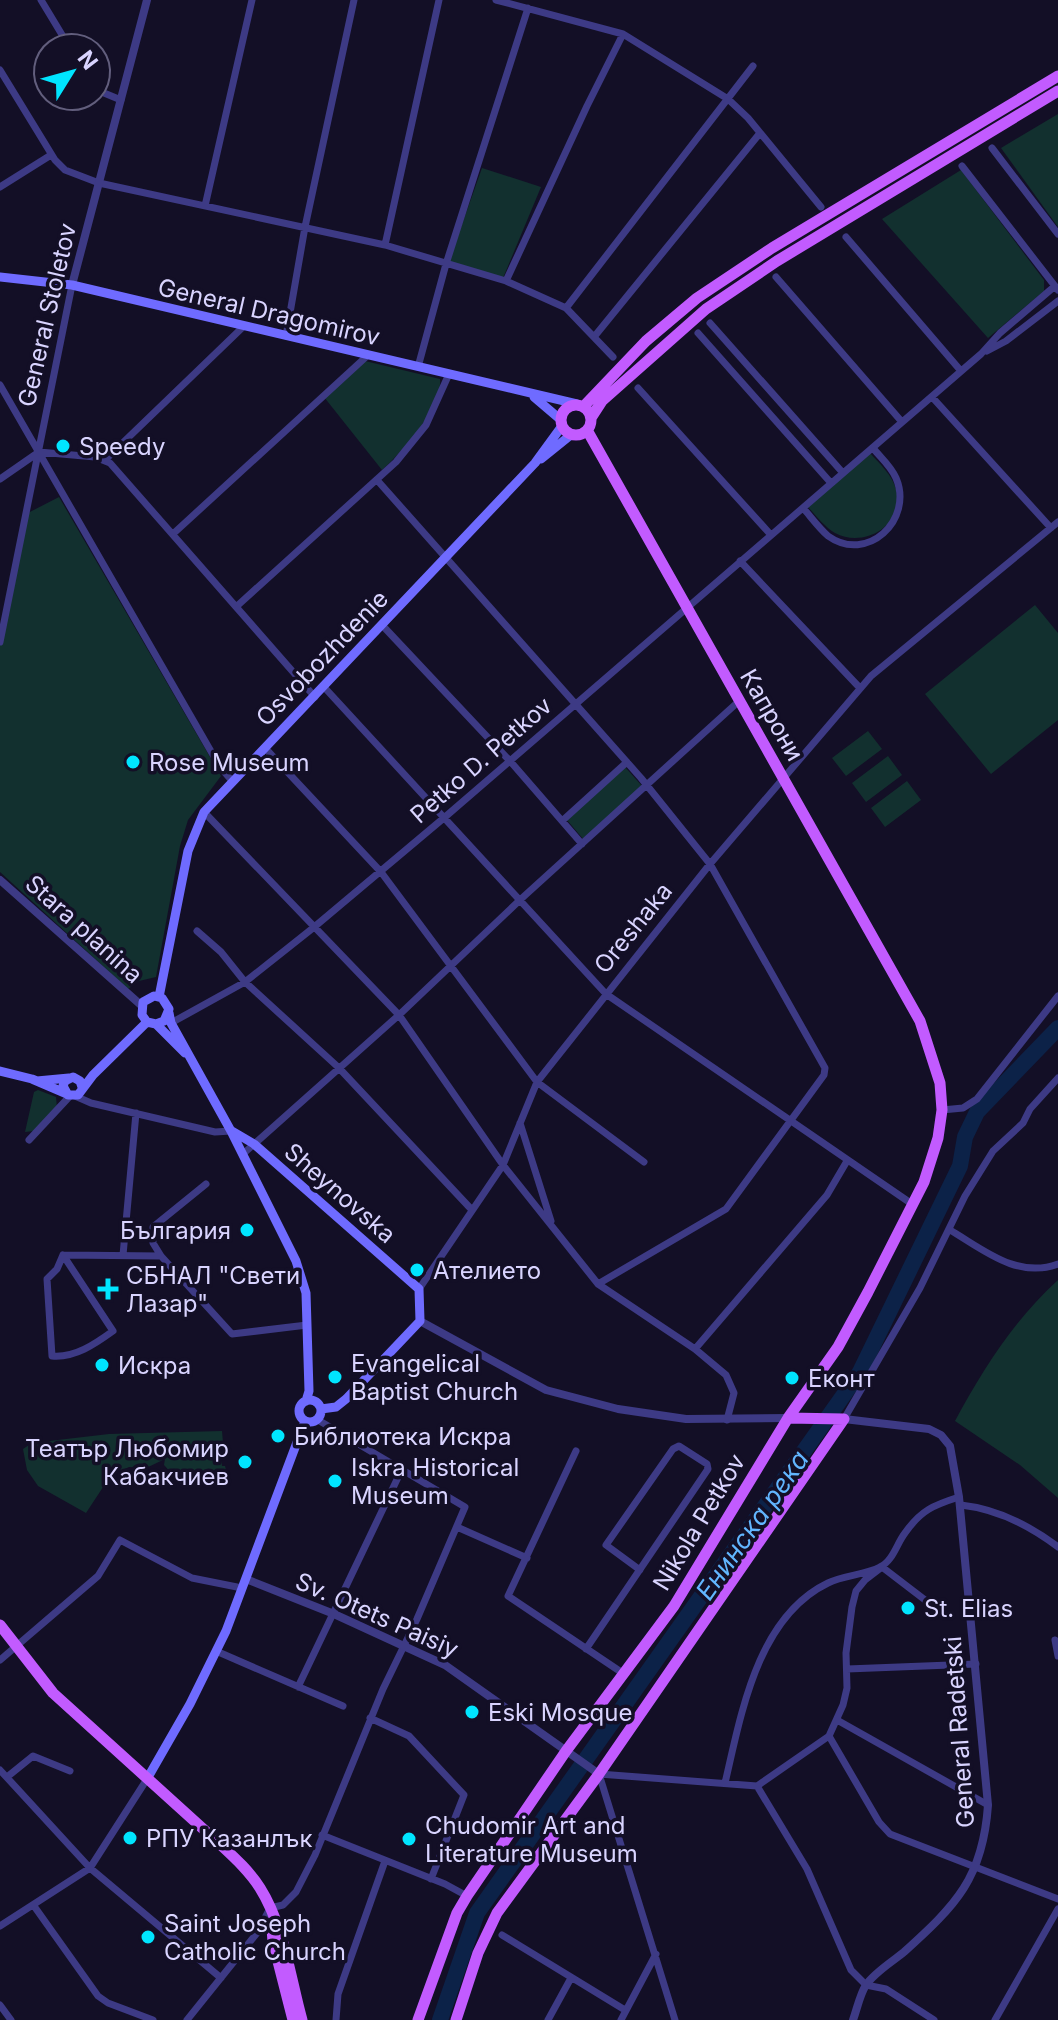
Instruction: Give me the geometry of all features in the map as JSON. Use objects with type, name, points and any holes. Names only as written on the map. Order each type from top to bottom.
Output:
[{"type":"main road","points":[[1058,76],[772,248],[697,298],[646,341],[580,405],[565,409],[562,423],[572,434],[579,435],[587,430],[602,401],[706,309],[777,261],[1058,91]]},
{"type":"main road","name":"General Dragomirov","points":[[0,277],[72,285],[580,405]]},
{"type":"main road","name":"General Dragomirov","points":[[528,394],[543,403],[562,423]]},
{"type":"main road","points":[[580,405],[591,418]]},
{"type":"main road","name":"Osvobozhdenie","points":[[535,463],[562,423]]},
{"type":"main road","name":"Капрони","points":[[587,430],[920,1021]]},
{"type":"main road","name":"Osvobozhdenie","points":[[159,997],[188,851],[204,812],[535,463],[572,434]]},
{"type":"main road","points":[[192,1060],[142,1015],[146,999],[159,997],[168,1005],[170,1018],[243,1154],[296,1261],[306,1293],[309,1391],[299,1412],[305,1421],[312,1423],[320,1414],[346,1399],[420,1321],[419,1289]]},
{"type":"main road","points":[[75,1093],[151,1023],[170,1018]]},
{"type":"main road","name":"Nikola Petkov","points":[[418,2020],[457,1913],[467,1896],[495,1852],[674,1606],[788,1418],[838,1347],[924,1182],[938,1138],[942,1110],[940,1083],[920,1021]]},
{"type":"main road","points":[[0,1071],[75,1093]]},
{"type":"main road","points":[[37,1081],[93,1075]]},
{"type":"main road","points":[[73,1078],[75,1093]]},
{"type":"main road","points":[[73,1078],[65,1081],[63,1086],[75,1093]]},
{"type":"main road","name":"Sheynovska","points":[[231,1131],[254,1144],[419,1289]]},
{"type":"main road","points":[[306,1401],[317,1402],[320,1414]]},
{"type":"main road","points":[[788,1418],[840,1419]]},
{"type":"main road","points":[[456,2020],[478,1953],[497,1913],[840,1419]]},
{"type":"main road","points":[[147,1779],[216,1651],[305,1421]]},
{"type":"main road","points":[[0,1625],[53,1693],[242,1865],[260,1888],[270,1908],[302,2020]]},
{"type":"main road","points":[[270,1908],[273,1942],[293,2020]]},
{"type":"street","points":[[41,0],[60,32]]},
{"type":"street","name":"General Stoletov","points":[[0,642],[72,285],[147,0]]},
{"type":"street","points":[[205,206],[252,0]]},
{"type":"street","points":[[286,336],[305,227],[354,0]]},
{"type":"street","points":[[385,245],[439,0]]},
{"type":"street","points":[[496,0],[623,34],[728,99],[821,207]]},
{"type":"street","points":[[418,367],[446,264],[528,8]]},
{"type":"street","points":[[506,281],[623,34]]},
{"type":"street","points":[[566,308],[753,66]]},
{"type":"street","points":[[0,70],[51,155],[65,170],[99,183],[385,245],[506,281],[566,308],[613,357]]},
{"type":"street","points":[[112,96],[121,100]]},
{"type":"street","points":[[594,337],[760,133]]},
{"type":"street","points":[[992,148],[1058,234]]},
{"type":"street","points":[[0,187],[51,155]]},
{"type":"street","points":[[962,166],[1056,288]]},
{"type":"street","points":[[846,237],[961,371]]},
{"type":"street","points":[[776,277],[902,422]]},
{"type":"street","name":"Petko D. Petkov","points":[[170,1018],[245,982],[381,872],[932,397],[1000,333],[1056,288]]},
{"type":"street","name":"Petko D. Petkov","points":[[981,354],[1006,341],[1058,301]]},
{"type":"street","points":[[710,323],[843,473]]},
{"type":"street","points":[[105,460],[244,326]]},
{"type":"street","points":[[698,333],[831,483]]},
{"type":"street","points":[[174,533],[367,356]]},
{"type":"street","points":[[237,606],[377,480],[426,425],[449,374]]},
{"type":"street","points":[[0,385],[220,767],[233,782]]},
{"type":"street","points":[[638,388],[771,535]]},
{"type":"street","points":[[932,397],[1054,525]]},
{"type":"street","points":[[803,508],[827,535],[841,541],[869,541],[886,531],[897,518],[900,492],[893,473],[873,448]]},
{"type":"street","points":[[0,479],[39,452],[105,460],[174,533],[315,697]]},
{"type":"street","points":[[377,480],[627,762],[710,864],[825,1068],[824,1075],[726,1209],[598,1284]]},
{"type":"street","name":"Oreshaka","points":[[419,1289],[503,1165],[537,1082],[710,864],[859,687],[1054,525]]},
{"type":"street","points":[[740,561],[859,687]]},
{"type":"street","points":[[382,625],[510,761],[582,844]]},
{"type":"street","points":[[324,687],[606,994],[912,1204]]},
{"type":"street","points":[[243,1154],[399,1015],[521,899],[738,702]]},
{"type":"street","points":[[265,748],[381,872],[537,1082],[644,1162]]},
{"type":"street","points":[[562,821],[627,762]]},
{"type":"street","points":[[204,812],[399,1015],[503,1165],[598,1284],[695,1349],[726,1375],[734,1393],[727,1420]]},
{"type":"street","name":"Stara planina","points":[[0,880],[142,1006]]},
{"type":"street","points":[[197,931],[221,952],[245,982],[338,1067],[472,1210]]},
{"type":"street","points":[[942,1110],[963,1108],[977,1099],[1058,996]]},
{"type":"street","points":[[840,1419],[920,1288],[965,1196],[993,1151],[1023,1123],[1030,1109],[1058,1078]]},
{"type":"street","points":[[29,1140],[75,1093],[98,1104],[215,1132],[231,1131]]},
{"type":"street","points":[[123,1255],[136,1113]]},
{"type":"street","points":[[520,1123],[553,1227]]},
{"type":"street","points":[[695,1349],[827,1195],[847,1161]]},
{"type":"street","points":[[206,1184],[153,1227],[153,1243],[161,1256],[232,1334],[307,1325]]},
{"type":"street","points":[[950,1230],[1014,1267],[1038,1269],[1058,1264]]},
{"type":"street","points":[[63,1255],[161,1256]]},
{"type":"street","points":[[63,1255],[113,1331],[85,1349],[61,1357],[52,1356],[47,1279],[57,1269],[63,1255]]},
{"type":"street","points":[[420,1321],[546,1390],[618,1409],[686,1419],[788,1418]]},
{"type":"street","points":[[187,2020],[257,1933],[270,1908],[283,1905],[296,1892],[465,1507],[320,1414]]},
{"type":"street","name":"General Radetski","points":[[840,1419],[929,1429],[941,1435],[950,1446],[960,1501],[988,1805],[986,1837],[977,1867],[960,1894],[936,1923],[866,1985]]},
{"type":"street","points":[[586,1649],[640,1570],[708,1469],[707,1464],[679,1446],[673,1449],[606,1545],[640,1570]]},
{"type":"street","points":[[576,1451],[508,1596],[624,1674]]},
{"type":"street","points":[[298,1687],[402,1469]]},
{"type":"street","points":[[675,2020],[596,1772],[757,1786],[829,1736],[847,1688],[850,1622],[856,1591],[896,1551],[904,1534],[928,1507],[960,1501],[985,1508],[1016,1520],[1058,1547]]},
{"type":"street","points":[[457,1527],[527,1558]]},
{"type":"street","name":"Sv. Otets Paisiy","points":[[17,1647],[98,1576],[120,1540],[192,1578],[244,1583],[334,1614],[405,1646],[455,1671],[596,1772]]},
{"type":"street","points":[[725,1783],[750,1679],[778,1628],[797,1605],[825,1584],[882,1567]]},
{"type":"street","points":[[882,1567],[929,1603]]},
{"type":"street","points":[[1055,1640],[1058,1656]]},
{"type":"street","points":[[0,1660],[17,1647]]},
{"type":"street","points":[[216,1651],[343,1706]]},
{"type":"street","points":[[847,1669],[976,1664]]},
{"type":"street","points":[[370,1718],[409,1736],[464,1795],[431,1879]]},
{"type":"street","points":[[837,1720],[988,1805]]},
{"type":"street","points":[[829,1736],[879,1822],[890,1834],[1058,1899]]},
{"type":"street","points":[[7,1777],[33,1756],[70,1771]]},
{"type":"street","points":[[0,1770],[90,1868],[221,1978]]},
{"type":"street","points":[[0,1926],[90,1868],[147,1779]]},
{"type":"street","points":[[757,1786],[807,1869],[851,1970],[866,1985],[886,1989],[934,2020]]},
{"type":"street","points":[[322,1835],[467,1896]]},
{"type":"street","points":[[336,2020],[338,1994],[385,1861]]},
{"type":"street","points":[[34,1906],[98,1996],[108,2003],[153,2020]]},
{"type":"street","points":[[995,2020],[1057,1913]]},
{"type":"street","points":[[502,1935],[625,2010]]},
{"type":"street","points":[[621,2020],[656,1954]]},
{"type":"street","points":[[548,2020],[571,1978]]},
{"type":"street","points":[[853,2020],[866,1985]]},
{"type":"street","points":[[0,2005],[11,2020]]},
{"type":"green space","points":[[1058,114],[1058,227],[1001,148]]},
{"type":"green space","points":[[482,168],[541,187],[503,278],[449,261]]},
{"type":"green space","points":[[961,170],[1044,280],[1044,291],[988,338],[882,219]]},
{"type":"green space","points":[[365,361],[440,379],[435,402],[428,415],[410,441],[382,470],[324,397]]},
{"type":"green space","points":[[870,453],[894,484],[895,513],[889,523],[870,535],[859,538],[835,533],[808,507]]},
{"type":"green space","points":[[59,497],[221,776],[188,820],[180,846],[156,977],[139,981],[128,989],[0,872],[0,642],[26,514]]},
{"type":"green space","points":[[1035,605],[1058,633],[1058,720],[991,774],[925,694]]},
{"type":"green space","points":[[868,731],[882,749],[846,776],[832,758]]},
{"type":"green space","points":[[888,756],[902,775],[866,802],[852,783]]},
{"type":"green space","points":[[625,767],[642,786],[584,840],[567,820]]},
{"type":"green space","points":[[907,781],[921,800],[885,827],[871,808]]},
{"type":"green space","points":[[38,1090],[56,1097],[57,1108],[34,1131],[25,1132],[34,1092]]},
{"type":"green space","points":[[1058,1280],[1058,1498],[1020,1465],[955,1421],[1000,1346]]},
{"type":"green space","points":[[222,1431],[223,1443],[219,1444],[222,1466],[226,1470],[195,1479],[184,1487],[164,1465],[165,1459],[146,1468],[129,1467],[111,1475],[86,1513],[38,1486],[27,1470],[23,1449],[32,1443],[109,1434]]},
{"type":"waterway","name":"Енинска река","points":[[440,2020],[477,1913],[860,1372],[960,1166],[965,1137],[977,1112],[1058,1028]]},
{"type":"place","name":"Speedy","points":[[63,446]]},
{"type":"place","name":"Rose Museum","points":[[133,762]]},
{"type":"place","name":"България","points":[[247,1230]]},
{"type":"place","name":"Ателието","points":[[417,1270]]},
{"type":"place","name":"СБНАЛ \"Свeти Лазар\"","points":[[108,1289]]},
{"type":"place","name":"Искра","points":[[102,1365]]},
{"type":"place","name":"Evangelical Baptist Church","points":[[335,1377]]},
{"type":"place","name":"Еконт","points":[[792,1378]]},
{"type":"place","name":"Библиотека Искра","points":[[278,1436]]},
{"type":"place","name":"Театър Любомир Кабакчиев","points":[[245,1462]]},
{"type":"place","name":"Iskra Historical Museum","points":[[335,1481]]},
{"type":"place","name":"St. Elias","points":[[908,1608]]},
{"type":"place","name":"Eski Mosque","points":[[472,1712]]},
{"type":"place","name":"РПУ Казанлък","points":[[130,1838]]},
{"type":"place","name":"Chudomir Art and Literature Museum","points":[[409,1839]]},
{"type":"place","name":"Saint Joseph Catholic Church","points":[[148,1937]]}]
